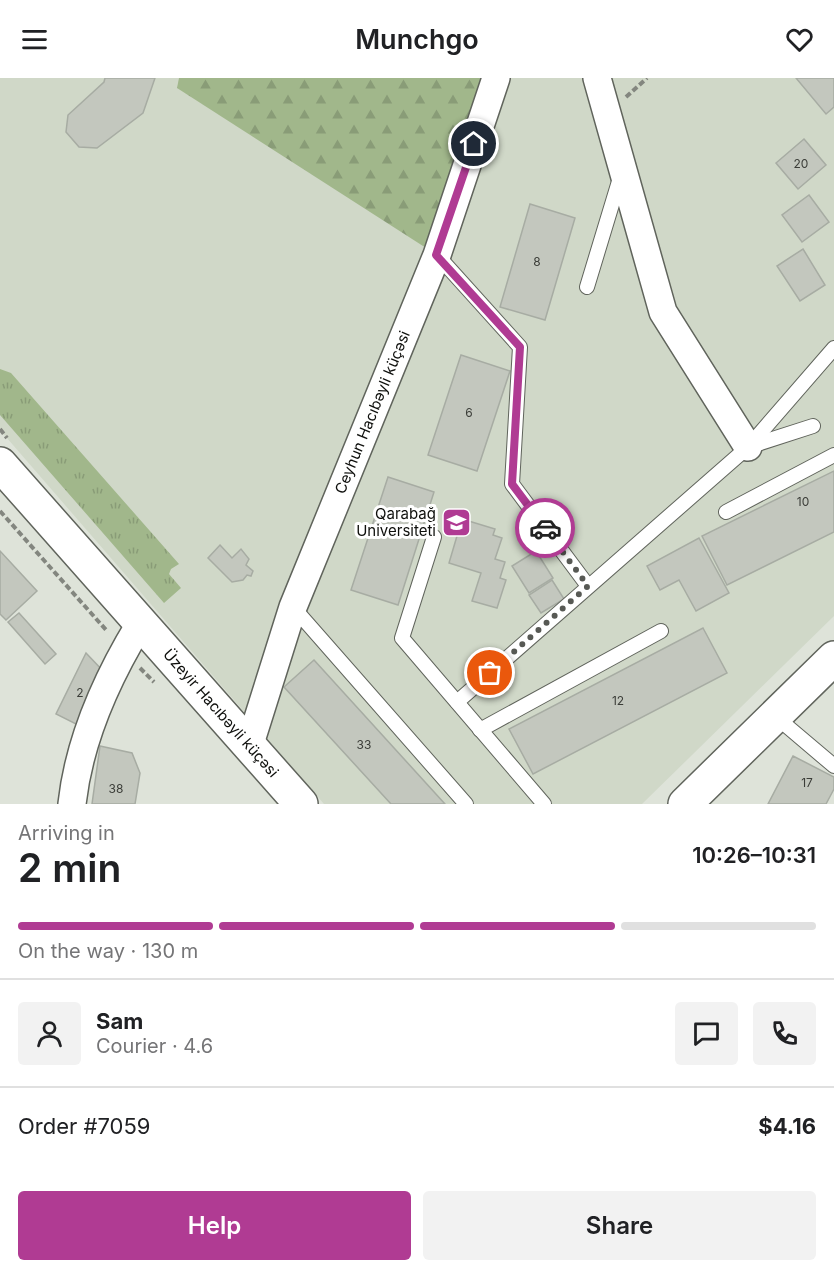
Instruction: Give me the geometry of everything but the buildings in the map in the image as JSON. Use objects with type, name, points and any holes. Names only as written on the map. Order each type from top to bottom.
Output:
[{"type":"main road","name":"Üzeyir Hacıbəyli küçəsi","points":[[0,465],[300,804]]},
{"type":"main road","points":[[684,804],[834,658]]},
{"type":"street","name":"Ceyhun Hacıbəyli küçəsi","points":[[249,747],[293,606],[436,255],[496,78]]},
{"type":"street","points":[[597,78],[663,312],[748,447]]},
{"type":"street","points":[[72,804],[86,738],[105,689],[140,624]]},
{"type":"lane","points":[[587,287],[623,170]]},
{"type":"lane","points":[[436,255],[520,347],[512,484],[588,586]]},
{"type":"lane","points":[[457,702],[748,447],[834,348]]},
{"type":"lane","points":[[748,447],[813,426]]},
{"type":"lane","points":[[726,512],[834,455]]},
{"type":"lane","points":[[434,537],[402,638],[544,804]]},
{"type":"lane","points":[[293,606],[466,804]]},
{"type":"lane","points":[[480,730],[661,631]]},
{"type":"lane","points":[[776,716],[834,766]]},
{"type":"shaded area","name":"Qarabağ Universiteti","points":[[0,78],[834,78],[834,616],[642,804],[324,804],[0,430]]},
{"type":"green space","points":[[179,78],[488,78],[437,255],[177,88]]},
{"type":"green space","points":[[0,369],[11,373],[179,564],[171,569],[169,574],[181,588],[164,603],[0,415]]},
{"type":"way so far","points":[[490,673],[588,586],[545,528]]},
{"type":"place","name":"Qarabağ Universiteti","points":[[457,523]]},
{"type":"route","points":[[474,144],[436,255],[520,347],[512,484],[545,528]]}]
